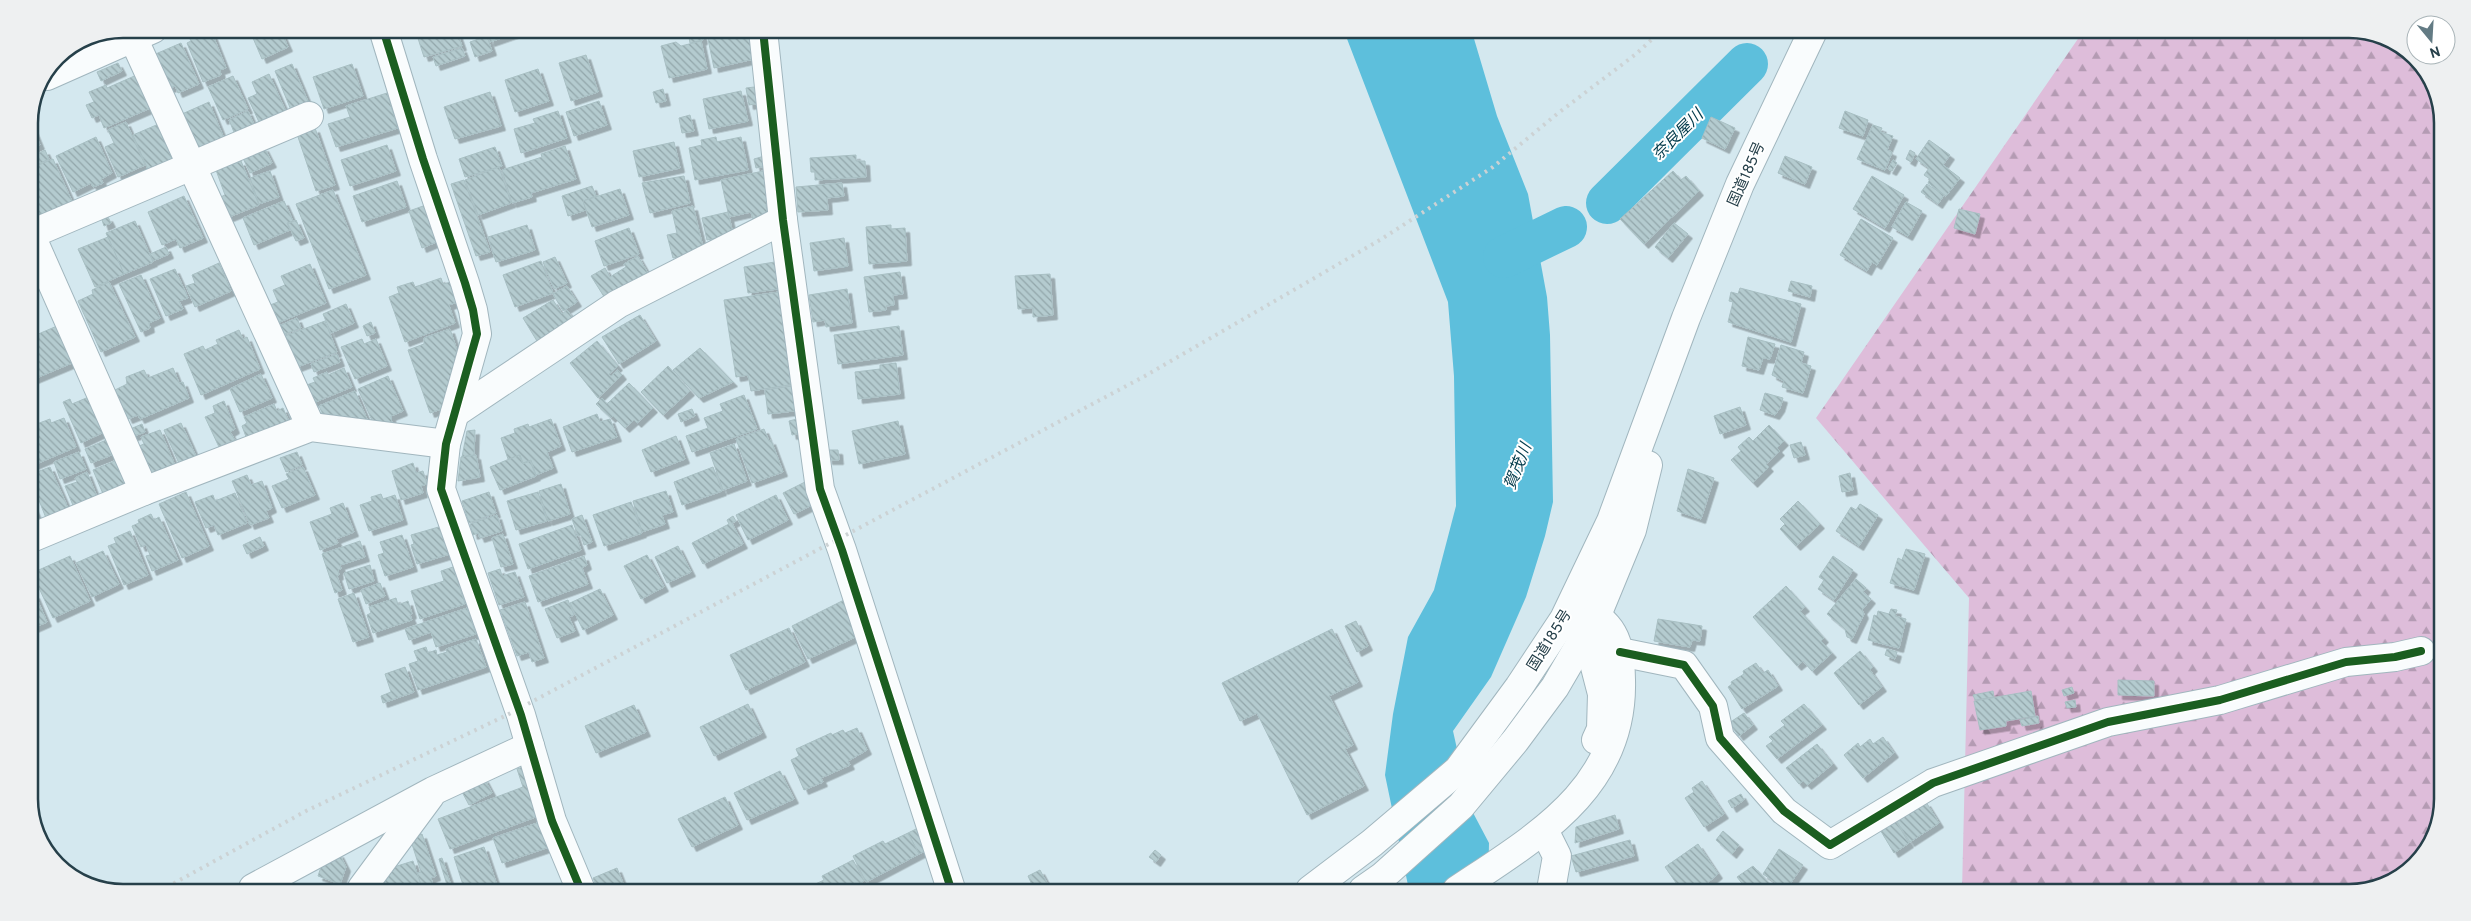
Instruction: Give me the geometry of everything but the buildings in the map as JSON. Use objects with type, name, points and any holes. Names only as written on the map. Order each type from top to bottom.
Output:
[{"type":"main road","points":[[54,73],[126,38]]},
{"type":"main road","points":[[140,38],[193,167],[311,428]]},
{"type":"main road","points":[[386,38],[473,310],[477,334],[446,444],[441,490],[530,746],[552,820],[578,884]]},
{"type":"main road","points":[[763,38],[783,220],[820,489],[845,560],[949,884]]},
{"type":"main road","name":"国道185号","points":[[1318,884],[1372,843],[1458,770],[1484,737],[1564,618],[1611,521],[1686,318],[1740,184],[1809,38]]},
{"type":"main road","points":[[38,230],[193,167],[309,116]]},
{"type":"main road","points":[[455,414],[618,304],[783,220]]},
{"type":"main road","points":[[38,254],[144,491]]},
{"type":"main road","name":"国道185号","points":[[1373,883],[1461,806],[1515,741],[1555,687],[1592,625],[1632,530],[1686,318]]},
{"type":"main road","points":[[38,535],[144,491],[311,428],[446,444]]},
{"type":"main road","points":[[1466,884],[1538,835],[1587,786],[1606,758],[1619,722],[1622,699],[1620,652],[1611,628],[1564,618]]},
{"type":"main road","points":[[1538,835],[1580,772],[1601,729],[1602,694],[1592,625]]},
{"type":"main road","points":[[1620,652],[1684,665],[1713,706],[1720,738],[1784,811],[1830,845],[1932,783],[2108,722],[2220,700],[2346,662],[2395,657],[2421,651]]},
{"type":"main road","points":[[260,884],[433,791],[530,746]]},
{"type":"main road","points":[[365,884],[433,791]]},
{"type":"main road","points":[[1538,835],[1557,856],[1552,884]]},
{"type":"green space","points":[[2079,38],[2360,38],[2386,46],[2405,58],[2406,65],[2411,65],[2422,80],[2429,95],[2433,117],[2434,799],[2429,826],[2416,850],[2405,863],[2386,875],[2360,883],[2349,884],[1962,884],[1969,598],[1816,418]]},
{"type":"water","name":"賀茂川","points":[[1347,38],[1474,38],[1497,116],[1528,194],[1547,297],[1550,335],[1553,502],[1545,536],[1526,597],[1491,677],[1453,731],[1470,807],[1489,843],[1488,884],[1408,884],[1385,775],[1393,714],[1408,637],[1434,590],[1456,506],[1454,376],[1448,302]]},
{"type":"waterway","name":"奈良屋川","points":[[1607,203],[1747,64]]},
{"type":"waterway","name":"奈良屋川","points":[[1504,257],[1566,227]]},
{"type":"railway","points":[[172,884],[306,811],[507,715],[1145,376],[1380,240],[1493,167],[1557,114],[1636,54],[1653,38]]},
{"type":"cycle path","points":[[386,38],[423,159],[465,283],[473,310],[477,334],[446,444],[441,489],[521,715],[552,821],[578,884]]},
{"type":"cycle path","points":[[764,38],[783,220],[820,489],[842,550],[949,884]]},
{"type":"cycle path","points":[[1620,652],[1684,665],[1713,706],[1720,738],[1784,811],[1830,845],[1933,783],[2108,722],[2220,700],[2346,662],[2395,657],[2421,651]]}]
